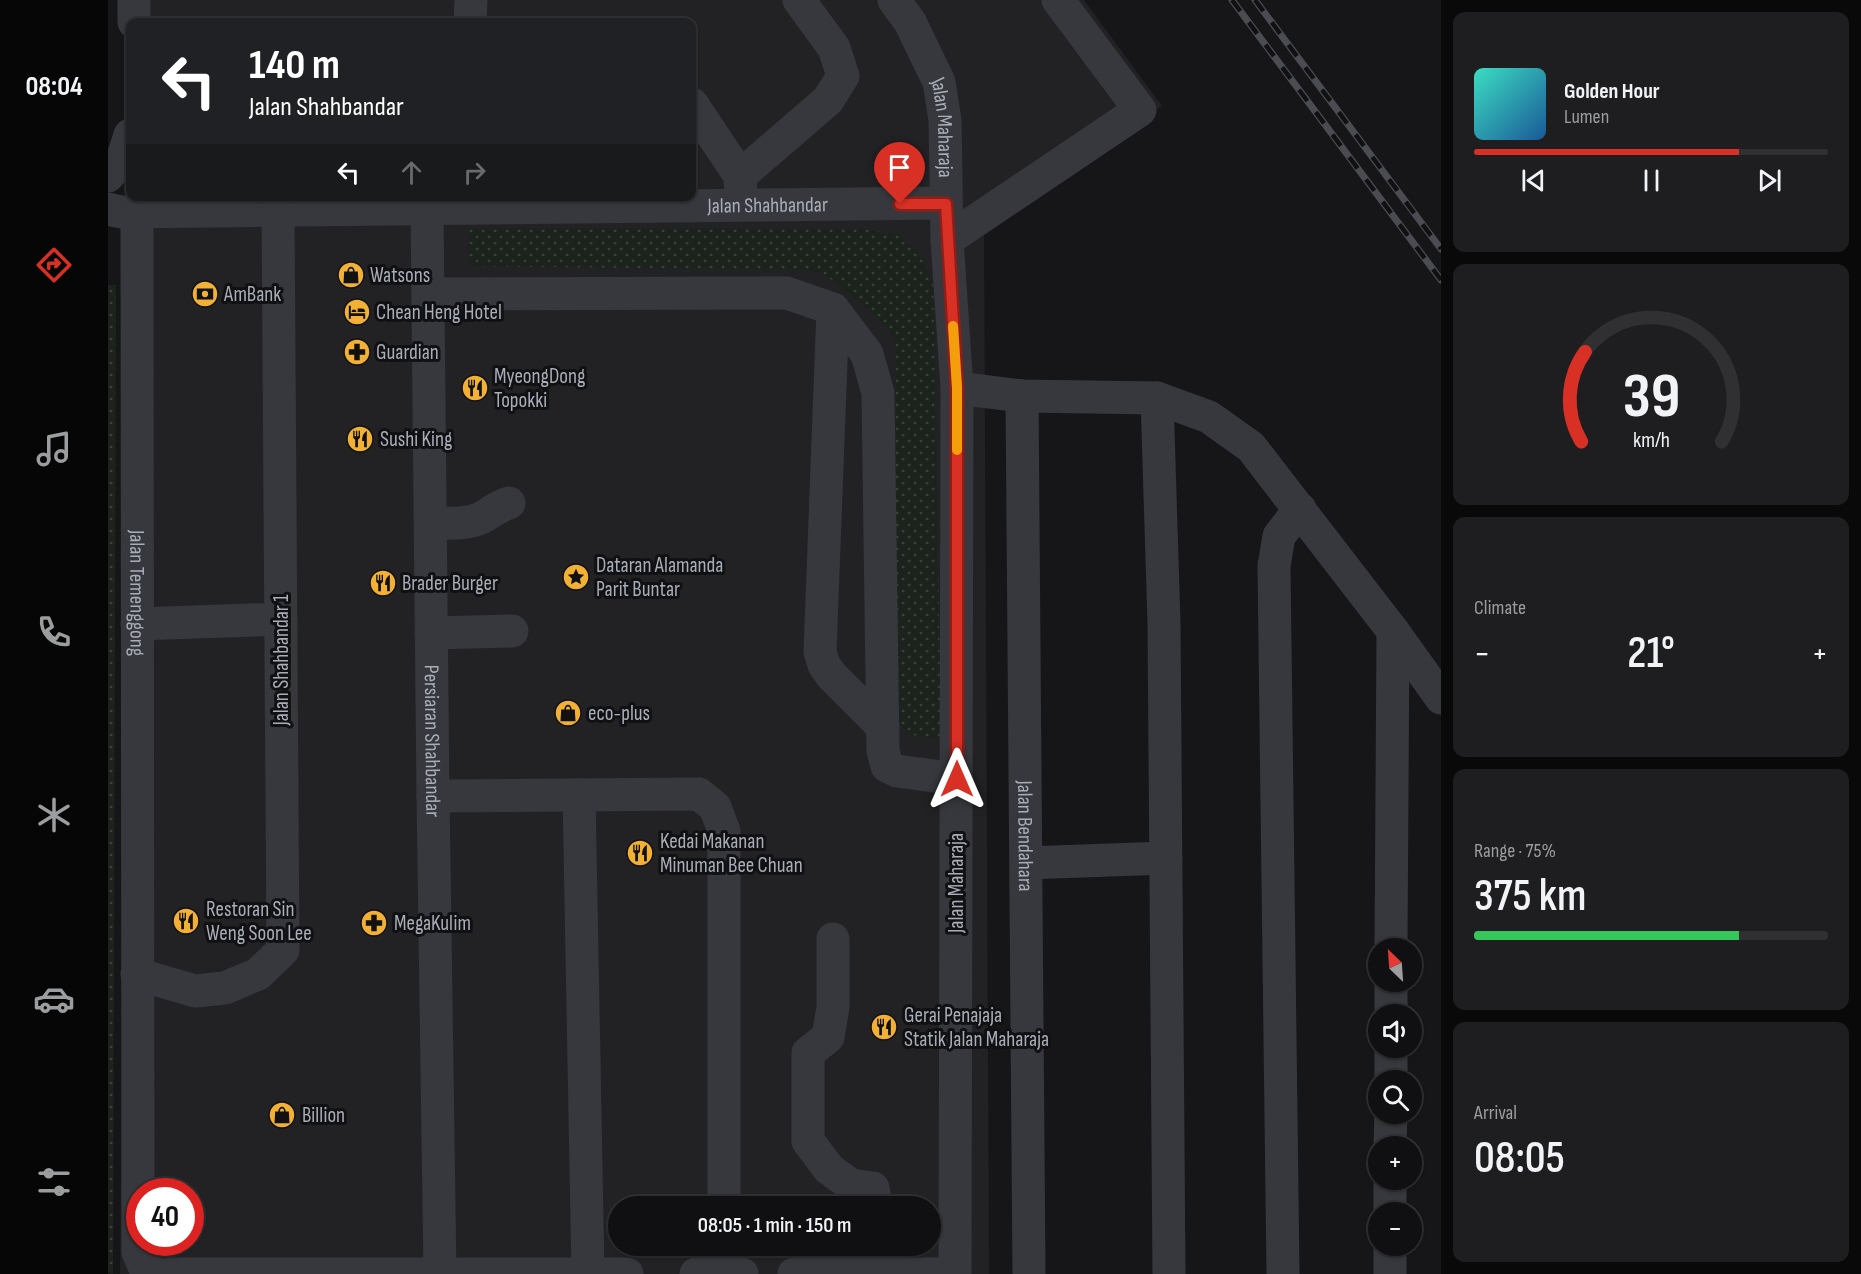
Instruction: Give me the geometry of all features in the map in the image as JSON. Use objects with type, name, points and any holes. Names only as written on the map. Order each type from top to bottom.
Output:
[{"type":"street","points":[[134,0],[134,18]]},
{"type":"street","points":[[470,18],[471,0]]},
{"type":"street","points":[[696,111],[741,190],[828,100],[843,76],[834,48],[799,0]]},
{"type":"street","name":"Jalan Maharaja","points":[[894,0],[910,21],[939,82],[945,120],[947,240],[957,388],[955,1274]]},
{"type":"street","points":[[947,240],[1140,110],[1058,0]]},
{"type":"street","points":[[108,176],[122,160],[126,148]]},
{"type":"street","name":"Jalan Shahbandar","points":[[696,192],[741,190],[946,204]]},
{"type":"street","name":"Jalan Shahbandar","points":[[138,209],[427,207],[538,201]]},
{"type":"street","name":"Persiaran Shahbandar","points":[[427,207],[440,1274]]},
{"type":"street","name":"Jalan Temenggong","points":[[138,209],[138,1252],[144,1266],[156,1274]]},
{"type":"street","name":"Jalan Shahbandar 1","points":[[137,974],[195,992],[225,988],[258,974],[283,950],[278,209]]},
{"type":"street","points":[[428,294],[787,293],[833,309],[867,354],[878,393],[883,752],[887,766],[897,771],[957,779]]},
{"type":"street","points":[[833,309],[820,652],[824,665],[831,675],[883,727]]},
{"type":"street","points":[[957,388],[1022,396],[1157,398],[1209,417],[1251,447],[1393,631],[1441,698]]},
{"type":"street","name":"Jalan Bendahara","points":[[1022,396],[1029,1274]]},
{"type":"street","points":[[1157,398],[1164,623],[1169,1274]]},
{"type":"street","points":[[431,523],[467,522],[483,517],[508,503]]},
{"type":"street","points":[[1283,1274],[1274,566],[1279,536],[1300,509]]},
{"type":"street","points":[[137,624],[281,619]]},
{"type":"street","points":[[431,633],[512,631]]},
{"type":"street","points":[[1391,938],[1393,631]]},
{"type":"street","points":[[433,796],[699,794],[715,807],[724,831],[724,1196]]},
{"type":"street","points":[[579,795],[588,1274]]},
{"type":"street","points":[[1026,863],[1166,858]]},
{"type":"street","points":[[833,939],[833,1007],[828,1037],[808,1053],[808,1141],[830,1169],[851,1185],[873,1188],[874,1196]]},
{"type":"street","points":[[724,1256],[724,1274]]},
{"type":"street","points":[[884,1256],[886,1274]]},
{"type":"street","points":[[1390,1256],[1390,1274]]},
{"type":"street","points":[[170,1274],[627,1274]]},
{"type":"street","points":[[696,1274],[742,1274]]},
{"type":"street","points":[[794,1274],[946,1274]]},
{"type":"shaded area","points":[[133,0],[1084,0],[1162,106],[984,231],[989,1274],[120,1274],[131,201],[696,201],[696,18],[133,18]]},
{"type":"shaded area","points":[[468,228],[862,229],[899,235],[917,251],[933,281],[941,739],[920,737],[908,732],[896,716],[896,348],[890,332],[880,321],[836,282],[821,273],[804,270],[468,266]]},
{"type":"shaded area","points":[[108,285],[116,285],[113,1274],[108,1273]]},
{"type":"railway","points":[[1232,0],[1441,280]]},
{"type":"railway","points":[[1255,0],[1441,249]]},
{"type":"slow traffic","points":[[953,326],[957,388],[957,450]]},
{"type":"place","name":"Watsons","points":[[351,275]]},
{"type":"place","name":"AmBank","points":[[205,294]]},
{"type":"place","name":"Chean Heng Hotel","points":[[357,312]]},
{"type":"place","name":"Guardian","points":[[357,352]]},
{"type":"place","name":"MyeongDong Topokki","points":[[475,388]]},
{"type":"place","name":"Sushi King","points":[[360,439]]},
{"type":"place","name":"Dataran Alamanda Parit Buntar","points":[[576,577]]},
{"type":"place","name":"Brader Burger","points":[[383,583]]},
{"type":"place","name":"eco-plus","points":[[568,713]]},
{"type":"place","name":"Kedai Makanan Minuman Bee Chuan","points":[[640,853]]},
{"type":"place","name":"Restoran Sin Weng Soon Lee","points":[[186,921]]},
{"type":"place","name":"MegaKulim","points":[[374,923]]},
{"type":"place","name":"Gerai Penajaja Statik Jalan Maharaja","points":[[884,1027]]},
{"type":"place","name":"Billion","points":[[282,1115]]},
{"type":"route","points":[[900,204],[946,204],[957,388],[957,779]]}]
